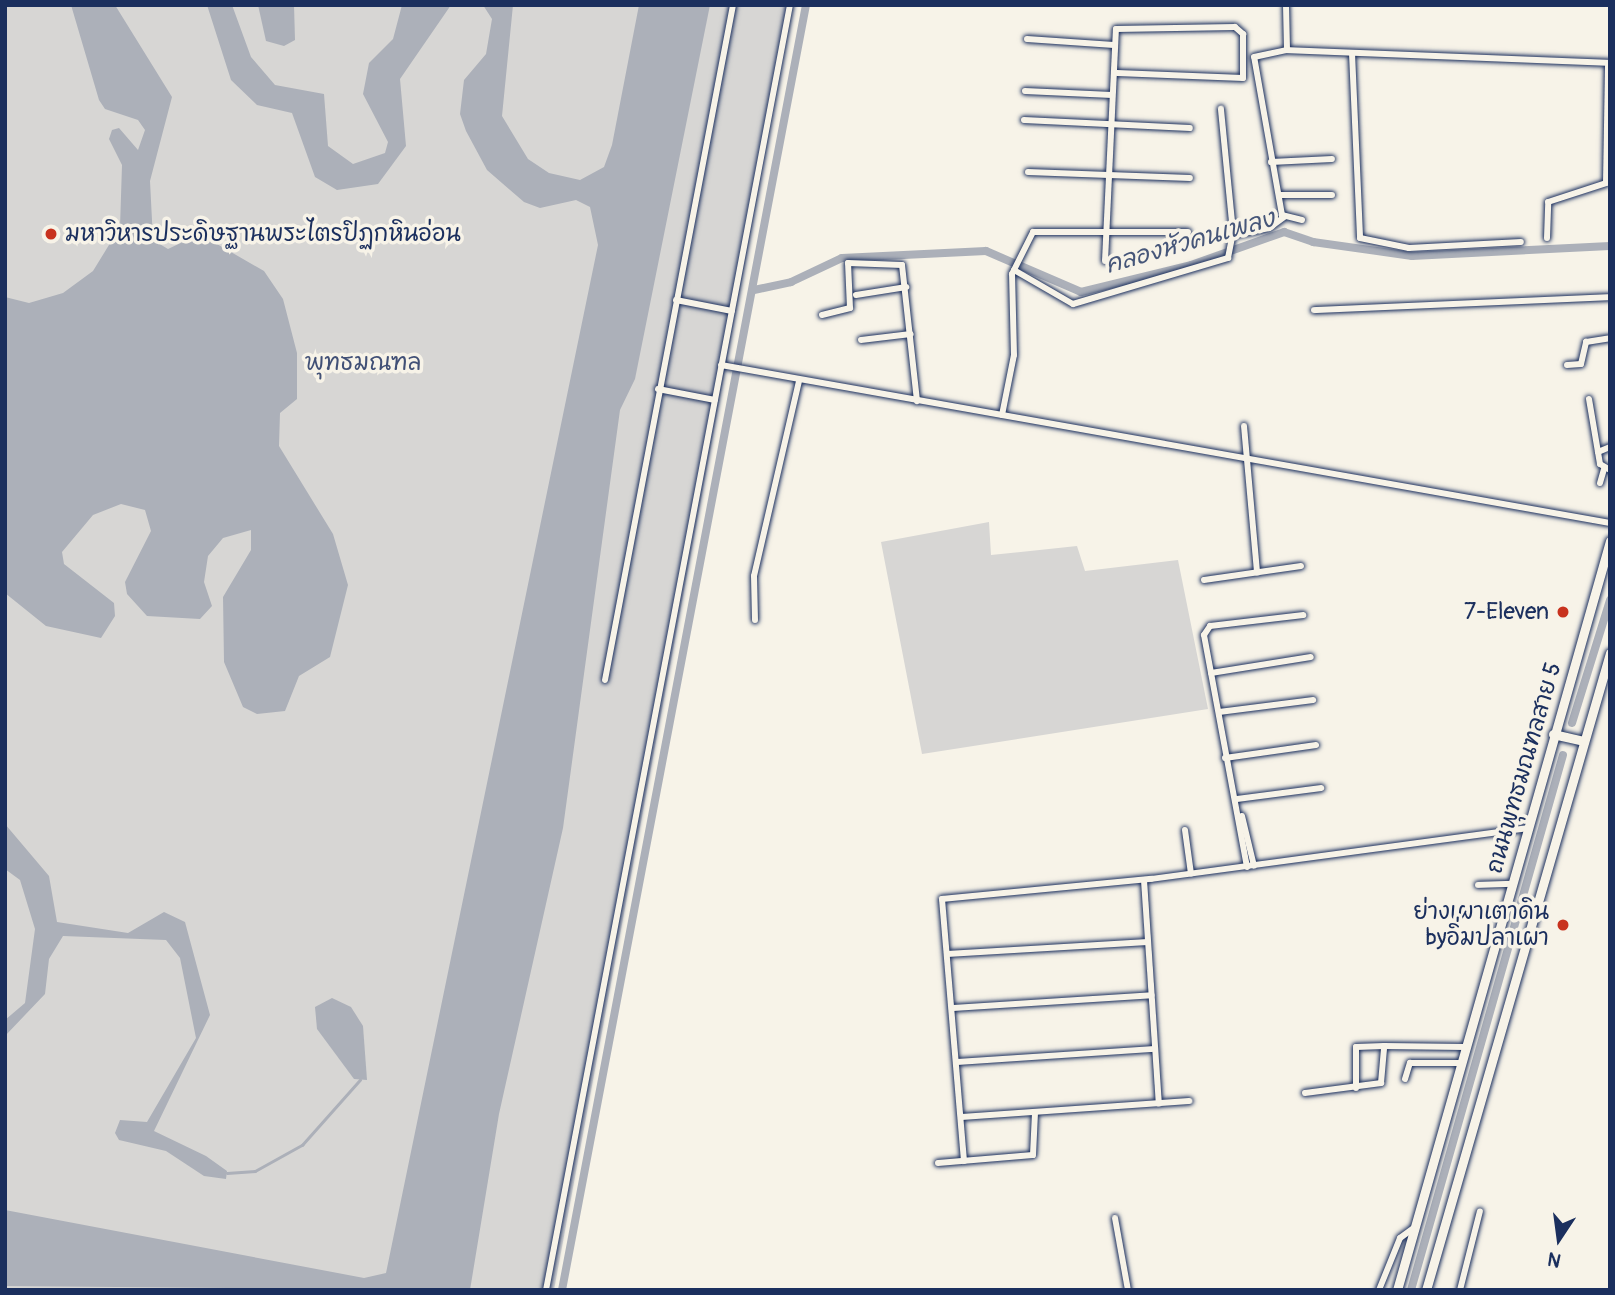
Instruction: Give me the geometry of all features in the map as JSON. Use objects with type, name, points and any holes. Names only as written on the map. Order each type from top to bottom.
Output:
[{"type":"main road","name":"ถนนพุทธมณฑลสาย 5","points":[[1397,1290],[1510,884],[1610,541]]},
{"type":"main road","points":[[1426,1290],[1610,653]]},
{"type":"main road","points":[[1553,734],[1583,741]]},
{"type":"street","points":[[604,680],[733,5]]},
{"type":"street","points":[[546,1290],[790,5]]},
{"type":"street","points":[[1286,5],[1287,50]]},
{"type":"street","points":[[1105,261],[1112,95],[1117,73],[1114,45],[1116,29],[1235,27],[1243,34],[1243,78],[1117,73]]},
{"type":"street","points":[[1027,38],[1114,45]]},
{"type":"street","points":[[1284,217],[1253,61],[1287,50],[1609,63],[1606,183],[1548,202],[1547,238]]},
{"type":"street","points":[[1352,53],[1360,238],[1414,248],[1521,242]]},
{"type":"street","points":[[1025,91],[1112,95]]},
{"type":"street","points":[[1015,268],[1073,304],[1228,258],[1233,235],[1220,109]]},
{"type":"street","points":[[1024,120],[1190,128]]},
{"type":"street","points":[[1271,162],[1332,159]]},
{"type":"street","points":[[1028,172],[1190,178]]},
{"type":"street","points":[[1280,195],[1332,195]]},
{"type":"street","points":[[1233,235],[1269,228],[1284,217],[1302,220]]},
{"type":"street","points":[[1002,415],[1014,355],[1015,268],[1037,229],[1188,232]]},
{"type":"street","points":[[822,315],[850,307],[848,263],[898,263],[906,288],[917,401]]},
{"type":"street","points":[[856,295],[906,288]]},
{"type":"street","points":[[1314,310],[1610,297]]},
{"type":"street","points":[[676,300],[732,311]]},
{"type":"street","points":[[861,340],[911,334]]},
{"type":"street","points":[[1567,365],[1581,364],[1586,342],[1610,338]]},
{"type":"street","points":[[722,365],[799,381],[1610,523]]},
{"type":"street","points":[[755,620],[754,576],[799,381]]},
{"type":"street","points":[[658,389],[715,400]]},
{"type":"street","points":[[1590,399],[1598,452],[1607,469],[1600,484]]},
{"type":"street","points":[[1244,426],[1257,572]]},
{"type":"street","points":[[1598,452],[1610,447]]},
{"type":"street","points":[[1204,580],[1301,566]]},
{"type":"street","points":[[1251,867],[1241,815],[1225,758],[1219,712],[1203,640],[1210,626],[1303,615]]},
{"type":"street","points":[[1211,673],[1311,657]]},
{"type":"street","points":[[1219,712],[1313,700]]},
{"type":"street","points":[[1225,758],[1316,745]]},
{"type":"street","points":[[1237,799],[1321,788]]},
{"type":"street","points":[[964,1161],[942,899],[1251,867],[1526,828]]},
{"type":"street","points":[[1185,830],[1191,874]]},
{"type":"street","points":[[1144,880],[1159,1103]]},
{"type":"street","points":[[1478,885],[1510,884]]},
{"type":"street","points":[[947,954],[1149,942]]},
{"type":"street","points":[[953,1008],[1152,995]]},
{"type":"street","points":[[1306,1093],[1381,1083],[1384,1046]]},
{"type":"street","points":[[1356,1088],[1356,1047],[1465,1047]]},
{"type":"street","points":[[957,1062],[1155,1049]]},
{"type":"street","points":[[1405,1079],[1410,1063],[1461,1063]]},
{"type":"street","points":[[961,1117],[1189,1101]]},
{"type":"street","points":[[938,1163],[1033,1155],[1035,1112]]},
{"type":"street","points":[[1460,1290],[1480,1211]]},
{"type":"street","points":[[1115,1219],[1128,1290]]},
{"type":"street","points":[[1379,1290],[1400,1238],[1414,1228]]},
{"type":"green space","name":"พุทธมณฑล","points":[[5,5],[793,5],[554,1290],[5,1290]]},
{"type":"green space","points":[[989,522],[991,555],[1077,546],[1085,571],[1178,560],[1208,709],[922,754],[881,542]]},
{"type":"shaded area","points":[[71,5],[115,5],[172,97],[150,181],[153,240],[168,249],[187,240],[210,240],[264,271],[283,299],[297,353],[297,399],[280,413],[279,446],[333,534],[348,585],[330,657],[299,676],[285,711],[257,714],[243,707],[224,662],[223,597],[251,550],[251,530],[223,538],[208,556],[204,582],[212,606],[200,619],[147,616],[127,594],[125,582],[151,531],[145,510],[121,504],[93,515],[62,552],[64,564],[114,603],[115,616],[101,638],[46,626],[5,593],[5,297],[29,303],[63,293],[93,271],[120,227],[122,165],[109,139],[112,130],[119,128],[138,150],[145,130],[138,120],[105,109],[99,100]]},
{"type":"shaded area","points":[[207,5],[232,5],[251,57],[275,85],[324,94],[328,146],[353,164],[385,153],[388,142],[363,94],[369,63],[393,39],[402,5],[451,5],[400,79],[406,146],[378,184],[337,190],[315,177],[292,113],[257,105],[231,80]]},
{"type":"shaded area","points":[[258,5],[294,5],[295,40],[284,46],[266,41]]},
{"type":"shaded area","points":[[483,5],[513,5],[502,116],[528,159],[549,173],[580,180],[604,167],[612,145],[639,5],[710,5],[635,379],[620,410],[563,828],[499,1114],[470,1290],[5,1286],[5,1210],[364,1278],[386,1273],[598,245],[590,207],[576,200],[540,208],[524,202],[487,170],[466,131],[460,114],[464,80],[486,54],[492,19]]},
{"type":"shaded area","points":[[5,824],[49,876],[57,922],[128,933],[164,912],[185,922],[210,1015],[154,1131],[206,1156],[227,1171],[226,1179],[204,1176],[166,1151],[119,1140],[115,1133],[120,1120],[147,1122],[196,1038],[180,958],[166,940],[63,936],[49,959],[45,994],[5,1036],[5,1020],[25,1003],[35,929],[20,880],[5,869]]},
{"type":"shaded area","points":[[332,998],[351,1007],[363,1026],[367,1080],[354,1079],[317,1029],[315,1007]]},
{"type":"waterway","points":[[562,1290],[806,5]]},
{"type":"waterway","name":"คลองหัวคนเพลง","points":[[754,290],[791,282],[842,258],[986,251],[1081,292],[1191,265],[1284,232],[1313,242],[1412,256],[1610,246]]},
{"type":"waterway","points":[[1572,723],[1610,600]]},
{"type":"waterway","points":[[1411,1290],[1563,755]]},
{"type":"waterway","points":[[227,1173],[255,1171],[302,1145],[360,1080]]},
{"type":"place","name":"มหาวิหารประดิษฐานพระไตรปิฏกหินอ่อน","points":[[51,234]]},
{"type":"place","name":"7-Eleven","points":[[1563,612]]},
{"type":"place","name":"ย่างเผาเตาดิน byอิ่มปลาเผา","points":[[1563,925]]}]
